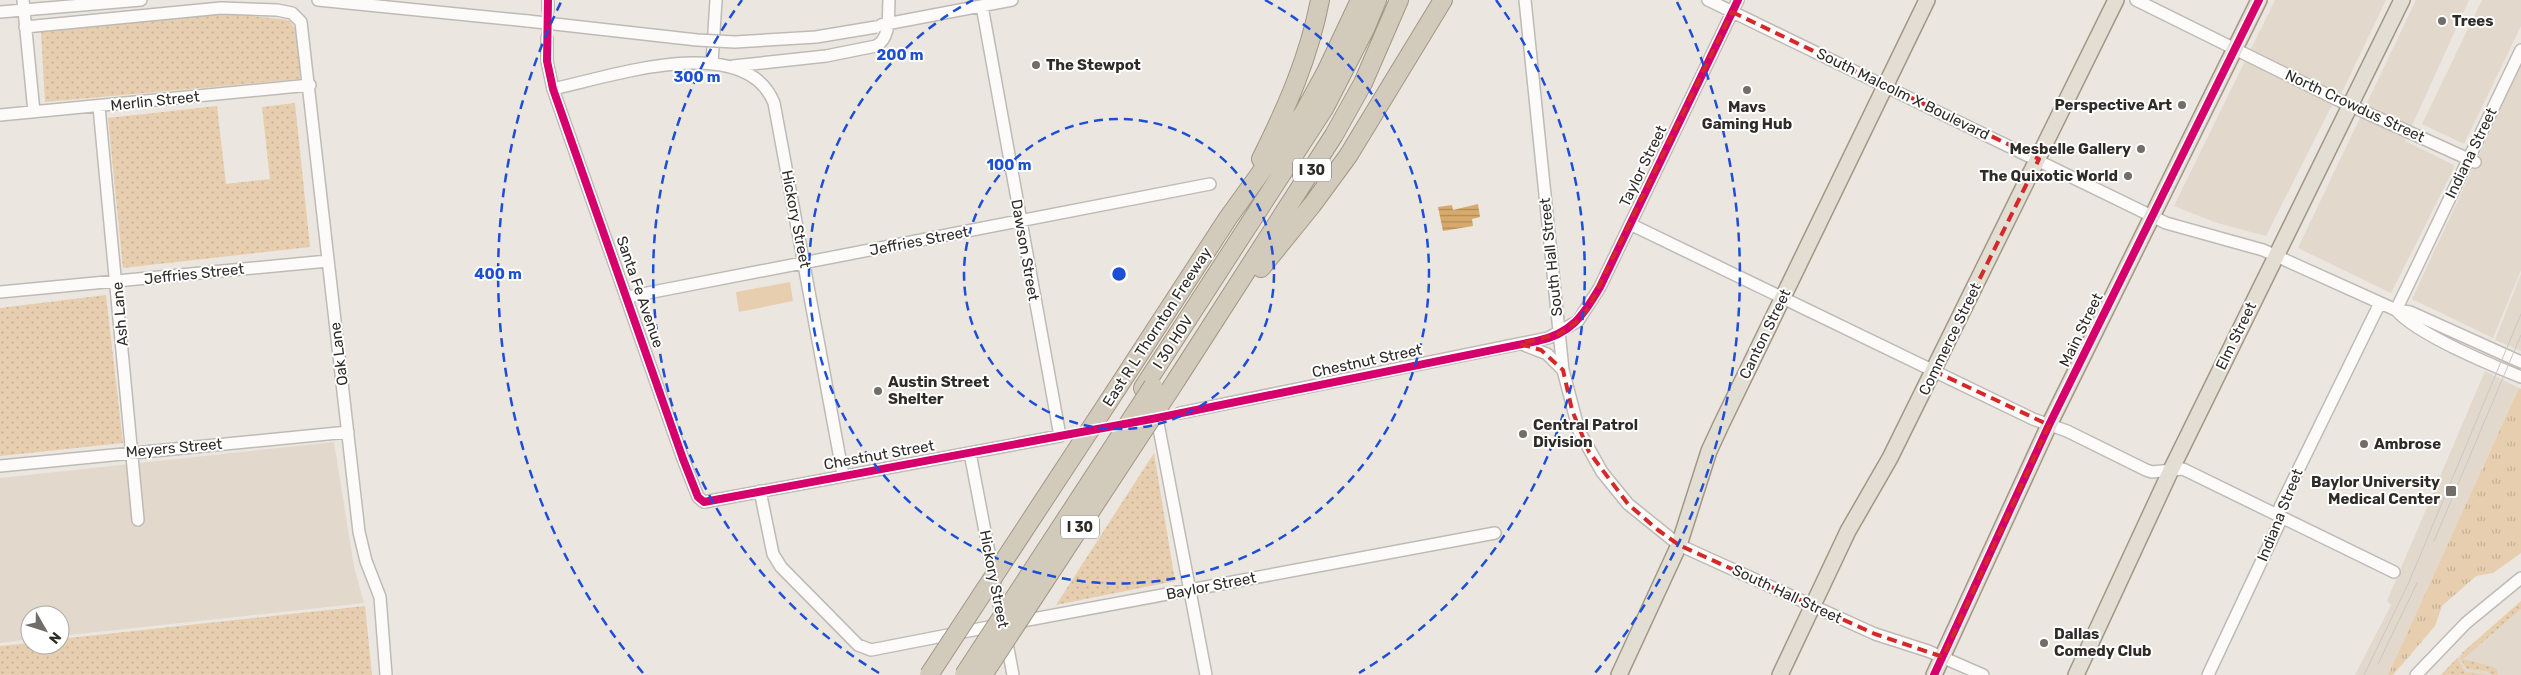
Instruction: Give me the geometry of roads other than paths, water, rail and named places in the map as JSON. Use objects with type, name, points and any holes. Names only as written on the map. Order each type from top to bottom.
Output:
[{"type":"highway","points":[[1228,218],[1261,160],[1288,105],[1305,58],[1320,0]]},
{"type":"highway","name":"East R L Thornton Freeway","points":[[929,675],[1228,218],[1303,114],[1326,72],[1360,0]]},
{"type":"highway","name":"I 30 HOV","points":[[964,675],[1325,107],[1365,29],[1376,0]]},
{"type":"highway","name":"I 30 HOV","points":[[954,675],[1327,118],[1362,51],[1384,0]]},
{"type":"highway","name":"I 30","points":[[983,675],[1208,332],[1334,135],[1363,83],[1398,0]]},
{"type":"highway","points":[[1208,332],[1326,187],[1394,83],[1443,0]]},
{"type":"main road","name":"Canton Street","points":[[1619,675],[1679,545],[1709,451],[1927,0]]},
{"type":"main road","name":"Commerce Street","points":[[1780,675],[1848,531],[1890,458],[1934,371],[2116,0]]},
{"type":"main road","name":"Main Street","points":[[1934,675],[2049,425],[2259,0]]},
{"type":"main road","name":"Elm Street","points":[[2076,675],[2171,470],[2402,0]]},
{"type":"street","points":[[0,12],[23,5],[44,8],[141,0]]},
{"type":"street","points":[[318,0],[697,40],[735,42],[816,36],[1012,0]]},
{"type":"street","points":[[553,89],[666,65],[712,63],[716,0]]},
{"type":"street","points":[[731,66],[826,56],[876,46],[883,42],[886,36],[882,25],[889,0]]},
{"type":"street","name":"South Hall Street","points":[[1526,0],[1563,370],[1579,431],[1602,472],[1628,504],[1679,545],[1874,634],[1943,657],[1983,675]]},
{"type":"street","name":"South Malcolm X Boulevard","points":[[1708,0],[2039,159],[2166,223],[2276,255],[2396,310]]},
{"type":"street","name":"Taylor Street","points":[[1559,334],[1578,321],[1589,307],[1738,0]]},
{"type":"street","name":"North Crowdus Street","points":[[2136,0],[2235,50],[2472,160]]},
{"type":"street","points":[[25,27],[220,4]]},
{"type":"street","name":"Oak Lane","points":[[220,4],[292,13],[301,22],[303,30],[359,532],[366,562],[380,597],[386,675]]},
{"type":"street","points":[[23,5],[34,112]]},
{"type":"street","name":"Dawson Street","points":[[982,6],[1060,436]]},
{"type":"street","name":"Santa Fe Avenue","points":[[547,38],[547,61],[553,89],[683,459],[698,496],[704,502]]},
{"type":"street","name":"Indiana Street","points":[[2396,310],[2472,160],[2521,50]]},
{"type":"street","name":"Hickory Street","points":[[712,63],[731,66],[759,81],[770,94],[774,103],[843,474]]},
{"type":"street","name":"Merlin Street","points":[[0,116],[310,85]]},
{"type":"street","name":"Ash Lane","points":[[99,107],[117,281],[138,520]]},
{"type":"street","name":"Jeffries Street","points":[[627,297],[1210,184]]},
{"type":"street","points":[[1630,224],[1934,371],[2049,425],[2067,431],[2146,470],[2152,472],[2183,469],[2394,572]]},
{"type":"street","name":"Jeffries Street","points":[[0,292],[328,260]]},
{"type":"street","name":"Indiana Street","points":[[2208,675],[2279,524],[2282,502],[2380,303]]},
{"type":"street","points":[[2396,310],[2410,312],[2521,362]]},
{"type":"street","points":[[2396,310],[2405,321],[2454,347],[2521,377]]},
{"type":"street","name":"Chestnut Street","points":[[1180,413],[1520,344],[1559,334]]},
{"type":"street","points":[[2454,347],[2460,335]]},
{"type":"street","points":[[1520,344],[1537,348],[1547,354],[1563,370]]},
{"type":"street","points":[[1157,418],[1206,675]]},
{"type":"street","name":"Meyers Street","points":[[0,466],[348,432]]},
{"type":"street","name":"Chestnut Street","points":[[704,502],[843,474],[1060,436]]},
{"type":"street","name":"Hickory Street","points":[[970,453],[1013,675]]},
{"type":"street","name":"Baylor Street","points":[[760,491],[773,554],[781,567],[858,645],[871,650],[1495,533]]},
{"type":"street","points":[[2416,675],[2466,623],[2521,578]]},
{"type":"tunnel","points":[[547,38],[548,10]]},
{"type":"tunnel","points":[[1147,420],[1180,413]]},
{"type":"tunnel","points":[[1060,436],[1131,423]]},
{"type":"tram line","points":[[2364,675],[2409,582],[2521,314]]},
{"type":"tram line","points":[[2434,541],[2521,335]]},
{"type":"tram line","points":[[2378,664],[2417,583]]},
{"type":"place","name":"Trees","points":[[2442,21]]},
{"type":"place","name":"The Stewpot","points":[[1036,65]]},
{"type":"place","name":"Mavs Gaming Hub","points":[[1747,90]]},
{"type":"place","name":"Perspective Art","points":[[2182,105]]},
{"type":"place","name":"Mesbelle Gallery","points":[[2141,149]]},
{"type":"place","name":"The Quixotic World","points":[[2128,176]]},
{"type":"place","name":"Austin Street Shelter","points":[[878,391]]},
{"type":"place","name":"Central Patrol Division","points":[[1523,434]]},
{"type":"place","name":"Ambrose","points":[[2364,444]]},
{"type":"place","name":"Baylor University Medical Center","points":[[2451,491]]},
{"type":"place","name":"Dallas Comedy Club","points":[[2044,643]]}]
